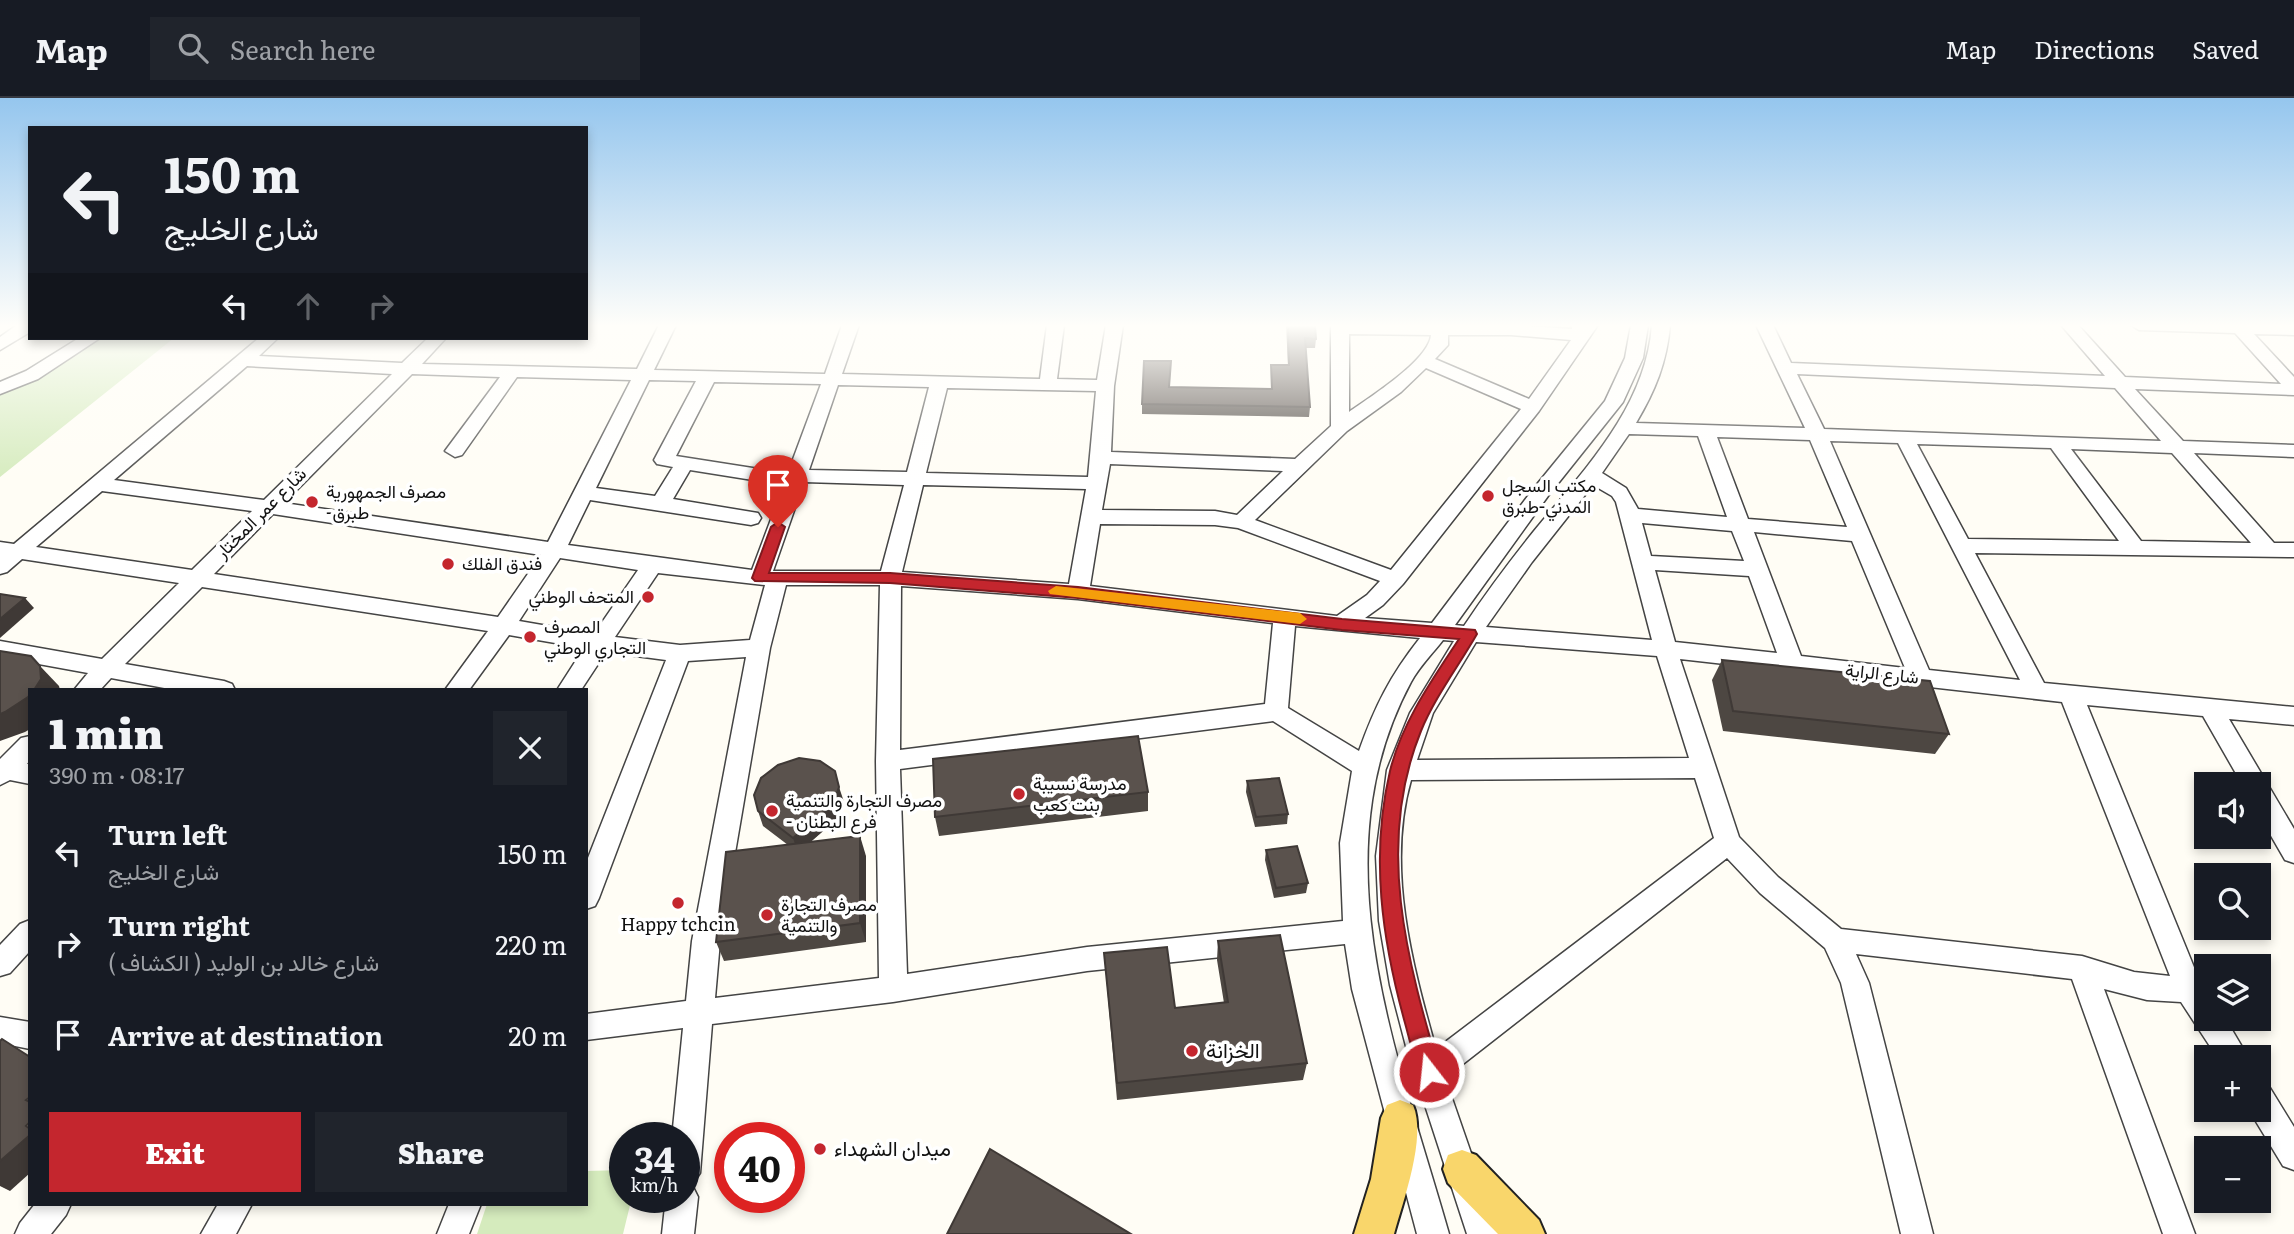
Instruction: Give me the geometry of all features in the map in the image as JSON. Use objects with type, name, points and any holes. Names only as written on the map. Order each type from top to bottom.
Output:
[{"type":"main road","points":[[1374,1234],[1391,1179],[1400,1118]]},
{"type":"main road","points":[[1462,1169],[1525,1234]]},
{"type":"street","points":[[0,389],[24,378]]},
{"type":"street","points":[[5,556],[96,484],[221,378]]},
{"type":"street","name":"شارع عمر المختار","points":[[87,688],[397,378]]},
{"type":"street","points":[[455,452],[508,378]]},
{"type":"street","points":[[457,688],[555,550],[640,378]]},
{"type":"street","points":[[707,378],[664,460],[759,475],[1096,483]]},
{"type":"street","points":[[770,378],[1105,386]]},
{"type":"street","points":[[1048,383],[1049,378]]},
{"type":"street","points":[[1078,592],[1101,458],[1106,378]]},
{"type":"street","points":[[1340,378],[1340,427]]},
{"type":"street","points":[[1241,522],[1340,427],[1406,378]]},
{"type":"street","points":[[1464,378],[1532,407]]},
{"type":"street","points":[[1342,624],[1375,600],[1395,579],[1532,407],[1551,378]]},
{"type":"street","points":[[1433,1234],[1366,989],[1357,931],[1353,843],[1365,767],[1384,714],[1403,675],[1473,587],[1541,492],[1614,402],[1625,378]]},
{"type":"street","points":[[1483,1234],[1429,1072],[1402,979],[1388,880],[1399,770],[1427,700],[1503,584],[1624,428],[1648,378]]},
{"type":"street","points":[[1791,378],[1921,678]]},
{"type":"street","points":[[2063,378],[2294,389]]},
{"type":"street","points":[[688,1122],[706,941],[769,579],[797,476],[832,380]]},
{"type":"street","points":[[2118,380],[2268,549]]},
{"type":"street","points":[[893,989],[888,761],[892,603],[890,578],[939,383]]},
{"type":"street","points":[[1624,428],[2294,451]]},
{"type":"street","points":[[1705,430],[1793,665]]},
{"type":"street","points":[[1905,439],[2037,691]]},
{"type":"street","points":[[2057,443],[2135,548]]},
{"type":"street","points":[[1101,458],[1298,465]]},
{"type":"street","points":[[660,503],[684,465]]},
{"type":"street","points":[[1590,474],[1624,496],[1666,649],[1728,842],[1769,885],[1835,940],[1854,983],[1865,1018],[1917,1234]]},
{"type":"street","name":"شارع الراية","points":[[96,484],[652,565],[769,579],[890,578],[1078,592],[1342,624],[1666,649],[2071,695],[2294,716]]},
{"type":"street","points":[[583,493],[751,518]]},
{"type":"street","points":[[1630,515],[1860,535]]},
{"type":"street","points":[[1091,517],[1215,518],[1241,522],[1395,579]]},
{"type":"street","points":[[1960,546],[2294,550]]},
{"type":"street","points":[[5,556],[427,613],[680,653],[759,648]]},
{"type":"street","points":[[1641,562],[1757,569]]},
{"type":"street","points":[[569,688],[652,565]]},
{"type":"street","points":[[1276,712],[1285,617]]},
{"type":"street","points":[[0,649],[213,688]]},
{"type":"street","points":[[588,893],[680,653]]},
{"type":"street","points":[[2071,695],[2194,997]]},
{"type":"street","points":[[2211,709],[2248,772]]},
{"type":"street","points":[[888,761],[1276,712],[1365,767]]},
{"type":"street","points":[[2,771],[28,747]]},
{"type":"street","points":[[1399,770],[1704,768]]},
{"type":"street","points":[[2,771],[28,774]]},
{"type":"street","points":[[2271,806],[2286,824],[2294,852]]},
{"type":"street","points":[[1429,1072],[1728,842]]},
{"type":"street","points":[[588,1027],[893,989],[1087,959],[1357,931]]},
{"type":"street","points":[[0,964],[28,934]]},
{"type":"street","points":[[1835,940],[2082,968],[2119,982],[2157,990],[2189,989]]},
{"type":"street","points":[[2082,968],[2179,1234]]},
{"type":"street","points":[[0,1030],[28,1036]]},
{"type":"street","points":[[2271,1117],[2294,1154]]},
{"type":"street","points":[[31,1234],[53,1206]]},
{"type":"street","points":[[217,1234],[235,1206]]},
{"type":"street","points":[[453,1234],[464,1206]]},
{"type":"street","points":[[678,1234],[680,1213]]},
{"type":"green space","points":[[124,378],[0,477],[0,395],[34,380]]},
{"type":"green space","points":[[609,1170],[609,1213],[628,1213],[623,1234],[477,1234],[486,1206],[588,1206],[588,1171]]},
{"type":"building","points":[[1143,378],[1170,378],[1169,387],[1272,389],[1272,378],[1308,378],[1310,407],[1142,404]]},
{"type":"building","points":[[0,594],[25,598],[0,619]]},
{"type":"building","points":[[0,651],[31,656],[40,666],[41,679],[35,688],[28,688],[28,697],[0,714]]},
{"type":"building","points":[[1722,660],[1930,681],[1949,734],[1733,711]]},
{"type":"building","points":[[1138,736],[1148,792],[935,817],[933,759]]},
{"type":"building","points":[[799,758],[820,761],[835,771],[839,787],[833,804],[793,838],[758,811],[754,795],[761,778],[778,765]]},
{"type":"building","points":[[1279,778],[1288,814],[1256,817],[1247,781]]},
{"type":"building","points":[[860,836],[860,923],[716,942],[726,852]]},
{"type":"building","points":[[1297,846],[1308,883],[1276,888],[1266,850]]},
{"type":"building","points":[[1280,935],[1307,1063],[1117,1083],[1104,953],[1167,947],[1175,1008],[1228,1002],[1218,941]]},
{"type":"building","points":[[2,1039],[28,1056],[28,1137],[0,1161]]},
{"type":"building","points":[[990,1149],[1131,1234],[947,1234]]},
{"type":"slow traffic","points":[[1056,591],[1300,619]]},
{"type":"place","name":"مكتب السجل المدني-طبرق","points":[[1488,496]]},
{"type":"place","name":"مصرف الجمهورية -طبرق","points":[[312,502]]},
{"type":"place","name":"فندق الفلك","points":[[448,564]]},
{"type":"place","name":"المتحف الوطني","points":[[648,597]]},
{"type":"place","name":"المصرف التجاري الوطني","points":[[530,637]]},
{"type":"place","name":"مدرسة نسيبة بنت كعب","points":[[1019,794]]},
{"type":"place","name":"مصرف التجارة والتنمية - فرع البطنان","points":[[772,811]]},
{"type":"place","name":"Happy tchcin","points":[[678,903]]},
{"type":"place","name":"مصرف التجارة والتنمية","points":[[767,915]]},
{"type":"place","name":"الخزانة","points":[[1192,1051]]},
{"type":"place","name":"ميدان الشهداء","points":[[820,1149]]},
{"type":"route","points":[[778,527],[760,578],[890,578],[1078,592],[1342,624],[1470,634],[1427,700],[1413,732],[1399,770],[1390,840],[1388,880],[1392,921],[1402,979],[1429,1072]]}]
